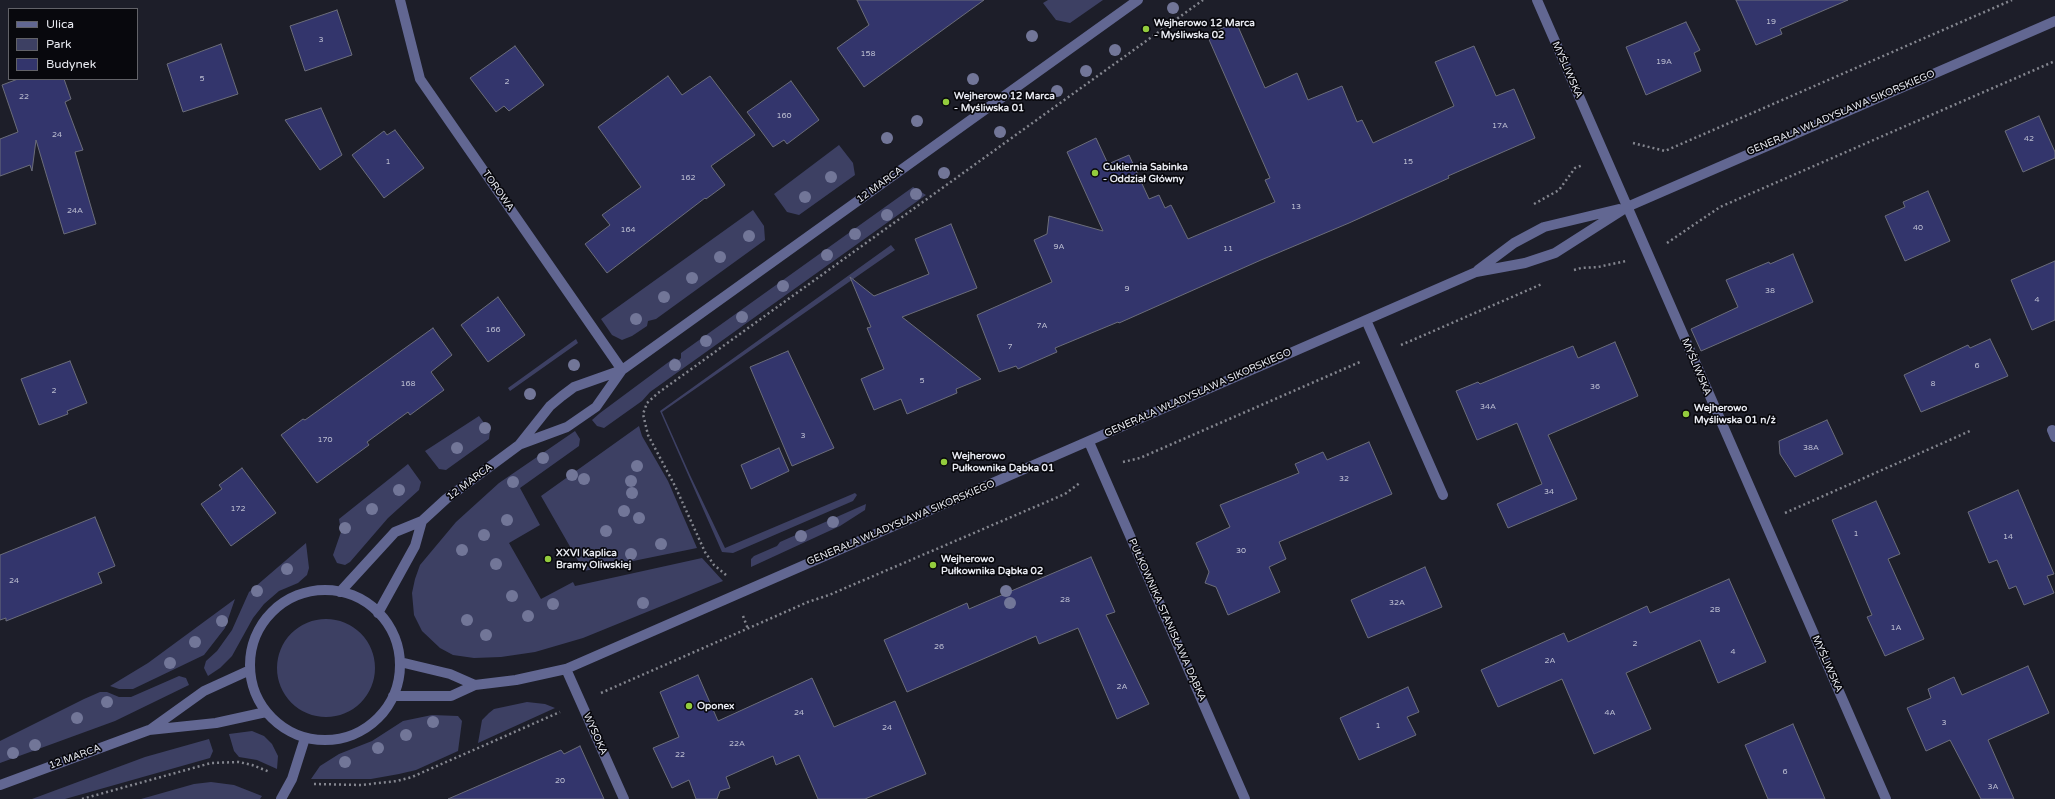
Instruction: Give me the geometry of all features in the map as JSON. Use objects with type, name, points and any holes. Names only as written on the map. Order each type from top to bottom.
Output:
[{"type":"street","name":"TOROWA","points":[[400,0],[420,79],[622,370]]},
{"type":"street","name":"12 MARCA","points":[[340,592],[395,532],[422,521],[446,500],[519,445],[550,406],[574,387],[622,370],[1138,0]]},
{"type":"street","name":"MYŚLIWSKA","points":[[1537,0],[1886,799]]},
{"type":"street","name":"GENERAŁA WŁADYSŁAWA SIKORSKIEGO","points":[[393,696],[451,696],[475,685],[516,680],[566,669],[1476,272],[1525,263],[1555,253],[1627,207],[2055,21]]},
{"type":"street","name":"GENERAŁA WŁADYSŁAWA SIKORSKIEGO","points":[[1476,272],[1514,243],[1544,227],[1627,207]]},
{"type":"street","points":[[1366,320],[1443,495]]},
{"type":"street","name":"12 MARCA","points":[[519,445],[567,427],[596,407],[622,370]]},
{"type":"street","name":"PUŁKOWNIKA STANISŁAWA DĄBKA","points":[[1089,442],[1245,799]]},
{"type":"street","points":[[378,612],[415,546],[422,521]]},
{"type":"street","points":[[318,590],[340,592],[360,600],[378,612],[389,627],[396,644],[400,662],[398,680],[393,696],[382,714],[366,728],[347,737],[326,740],[305,738],[290,732],[277,724],[266,712],[254,692],[250,670],[252,647],[261,625],[276,608],[296,596],[318,590]]},
{"type":"street","points":[[400,662],[450,674],[475,685]]},
{"type":"street","name":"WYSOKA","points":[[566,669],[624,799]]},
{"type":"street","name":"12 MARCA","points":[[149,730],[204,691],[250,670]]},
{"type":"street","name":"12 MARCA","points":[[0,784],[149,730],[216,723],[266,712]]},
{"type":"street","points":[[281,799],[292,779],[305,738]]},
{"type":"path","points":[[728,579],[714,565],[705,552],[675,486],[648,435],[643,414],[647,403],[658,393],[1203,0]]},
{"type":"path","points":[[1633,144],[1665,151],[2012,0]]},
{"type":"path","points":[[1570,272],[1581,268],[1598,267],[1626,261],[1671,241],[1720,207],[2055,61]]},
{"type":"path","points":[[1534,204],[1559,190],[1575,168],[1584,165]]},
{"type":"path","points":[[309,784],[361,785],[382,783],[412,777],[748,629],[1065,494],[1088,477],[1121,463],[1140,458],[1543,284]]},
{"type":"path","points":[[1783,514],[1970,430]]},
{"type":"path","points":[[741,612],[748,629]]},
{"type":"path","points":[[82,799],[211,763],[239,762],[264,768],[275,775]]},
{"type":"green space","points":[[1048,0],[1103,0],[1070,23],[1056,20],[1043,3]]},
{"type":"green space","points":[[839,145],[853,163],[855,175],[799,215],[787,212],[774,194]]},
{"type":"green space","points":[[913,187],[926,195],[650,392],[642,401],[604,428],[597,426],[592,420],[674,358],[679,360],[681,358],[681,353]]},
{"type":"green space","points":[[753,210],[764,226],[765,240],[656,319],[648,321],[647,326],[632,336],[622,340],[612,335],[601,319]]},
{"type":"green space","points":[[891,245],[895,250],[662,412],[725,548],[855,493],[857,495],[853,501],[733,553],[722,552],[660,411]]},
{"type":"green space","points":[[576,339],[578,343],[510,391],[508,388]]},
{"type":"green space","points":[[479,416],[490,431],[489,439],[446,470],[439,469],[425,451]]},
{"type":"green space","points":[[639,426],[642,436],[668,481],[697,548],[584,571],[541,496]]},
{"type":"green space","points":[[575,431],[580,439],[579,446],[520,488],[540,525],[509,543],[541,599],[573,582],[575,586],[702,558],[723,581],[583,638],[535,652],[501,657],[474,658],[453,655],[440,648],[422,631],[414,615],[412,593],[420,565],[456,522],[499,483]]},
{"type":"green space","points":[[408,464],[421,482],[419,490],[388,518],[350,562],[345,565],[337,563],[333,555],[341,532],[339,519]]},
{"type":"green space","points":[[866,504],[865,510],[840,526],[751,567],[751,559],[754,556],[777,546],[780,542]]},
{"type":"green space","points":[[306,543],[309,568],[307,575],[298,583],[279,591],[264,604],[253,618],[232,656],[220,668],[208,676],[204,668],[206,661],[217,651],[232,630],[249,592]]},
{"type":"green space","points":[[235,599],[225,628],[204,655],[133,689],[119,689],[110,686],[148,663]]},
{"type":"green space","points":[[326,619],[345,623],[361,633],[371,649],[375,668],[371,687],[361,703],[345,713],[326,717],[307,713],[291,703],[281,687],[277,668],[281,649],[291,633],[307,623]]},
{"type":"green space","points":[[179,676],[186,678],[189,685],[115,721],[0,763],[0,741],[84,699],[100,692],[107,692],[119,697],[131,697]]},
{"type":"green space","points":[[527,702],[545,704],[555,708],[478,743],[482,720],[489,713],[494,709]]},
{"type":"green space","points":[[432,715],[458,716],[462,721],[458,751],[416,770],[399,774],[371,779],[311,779],[320,766],[339,754],[372,741],[403,721]]},
{"type":"green space","points":[[252,731],[264,736],[272,744],[278,756],[277,769],[257,760],[239,757],[234,751],[229,734]]},
{"type":"green space","points":[[209,739],[213,751],[210,758],[65,799],[32,799],[145,757]]},
{"type":"green space","points":[[211,782],[234,785],[262,796],[260,799],[141,799],[194,784]]},
{"type":"building","points":[[857,0],[984,0],[864,87],[837,48],[869,25]]},
{"type":"building","points":[[1736,0],[1848,0],[1780,29],[1782,34],[1756,45]]},
{"type":"building","points":[[337,10],[352,55],[305,71],[290,26]]},
{"type":"building","points":[[1236,22],[1265,88],[1297,73],[1308,100],[1342,86],[1357,122],[1362,120],[1373,143],[1454,106],[1435,62],[1474,46],[1496,96],[1514,89],[1535,138],[1448,176],[1449,178],[1349,223],[1119,323],[1118,322],[1055,348],[1057,352],[1018,369],[1016,366],[999,372],[977,315],[1052,282],[1034,240],[1047,234],[1049,216],[1103,231],[1067,152],[1096,138],[1108,164],[1129,155],[1149,199],[1159,195],[1165,208],[1171,205],[1188,239],[1275,202],[1265,180],[1270,178],[1207,35]]},
{"type":"building","points":[[1686,22],[1700,50],[1694,53],[1701,71],[1646,95],[1626,47]]},
{"type":"building","points":[[221,44],[238,94],[183,112],[167,64]]},
{"type":"building","points":[[515,46],[544,85],[509,111],[504,106],[496,112],[470,78]]},
{"type":"building","points":[[668,76],[682,95],[710,76],[755,135],[711,166],[725,185],[706,199],[705,198],[607,273],[585,244],[610,225],[602,215],[641,187],[598,127]]},
{"type":"building","points":[[15,80],[64,80],[71,99],[65,102],[83,150],[75,152],[96,224],[64,234],[36,140],[32,171],[30,165],[0,176],[0,139],[18,132],[2,85]]},
{"type":"building","points":[[791,81],[819,120],[787,144],[784,140],[773,147],[747,112]]},
{"type":"building","points":[[321,108],[342,155],[320,170],[285,120]]},
{"type":"building","points":[[2039,116],[2055,152],[2055,158],[2023,172],[2005,131]]},
{"type":"building","points":[[395,130],[424,168],[384,198],[352,155],[384,131],[387,135]]},
{"type":"building","points":[[1928,191],[1950,241],[1905,261],[1885,216],[1905,207],[1903,202]]},
{"type":"building","points":[[951,224],[977,288],[902,317],[981,379],[956,389],[957,393],[907,414],[901,399],[874,410],[861,379],[884,369],[867,328],[871,327],[850,277],[874,296],[929,274],[915,239]]},
{"type":"building","points":[[1793,254],[1813,302],[1701,351],[1691,329],[1738,307],[1726,280],[1769,262],[1770,264]]},
{"type":"building","points":[[2055,261],[2055,320],[2032,330],[2011,280]]},
{"type":"building","points":[[498,297],[525,335],[488,362],[461,325]]},
{"type":"building","points":[[433,328],[452,355],[431,372],[444,390],[410,415],[408,412],[367,442],[369,445],[317,483],[281,435],[303,419],[305,420]]},
{"type":"building","points":[[1990,339],[2008,376],[1921,412],[1904,375],[1968,345],[1970,348]]},
{"type":"building","points":[[1615,342],[1638,396],[1548,435],[1577,499],[1508,528],[1497,504],[1542,484],[1517,423],[1477,440],[1456,391],[1478,382],[1480,384],[1573,346],[1578,358]]},
{"type":"building","points":[[788,351],[834,448],[792,466],[750,367]]},
{"type":"building","points":[[70,361],[87,403],[67,411],[68,414],[39,425],[21,379]]},
{"type":"building","points":[[1827,420],[1843,454],[1795,477],[1780,454],[1779,441]]},
{"type":"building","points":[[1369,442],[1392,494],[1279,542],[1286,559],[1269,567],[1280,592],[1228,615],[1216,587],[1205,583],[1209,572],[1196,543],[1230,527],[1220,505],[1299,473],[1295,464],[1323,452],[1327,460]]},
{"type":"building","points":[[779,448],[789,471],[751,489],[741,465]]},
{"type":"building","points":[[242,468],[276,513],[231,546],[201,504],[222,489],[219,485]]},
{"type":"building","points":[[2018,490],[2054,574],[2047,576],[2054,593],[2024,605],[2016,586],[2009,589],[1997,560],[1989,563],[1968,512]]},
{"type":"building","points":[[1876,501],[1900,554],[1888,559],[1924,639],[1885,656],[1867,617],[1872,615],[1832,520]]},
{"type":"building","points":[[95,517],[115,566],[98,573],[102,583],[6,621],[6,618],[0,620],[0,555]]},
{"type":"building","points":[[1091,557],[1115,612],[1106,615],[1149,704],[1117,719],[1078,628],[1039,644],[1036,636],[907,692],[884,640],[967,603],[969,609]]},
{"type":"building","points":[[1425,567],[1442,607],[1368,638],[1351,600]]},
{"type":"building","points":[[1729,579],[1766,662],[1718,683],[1700,640],[1626,673],[1651,729],[1594,754],[1562,679],[1498,707],[1481,670],[1564,633],[1568,642],[1647,606],[1650,613]]},
{"type":"building","points":[[2028,666],[2049,713],[1988,740],[2014,799],[1981,799],[1950,740],[1926,751],[1907,708],[1931,698],[1928,689],[1954,677],[1962,695]]},
{"type":"building","points":[[698,675],[718,721],[812,678],[834,727],[895,701],[926,774],[865,799],[818,799],[799,755],[776,765],[773,756],[726,777],[730,788],[720,791],[717,799],[696,799],[689,780],[672,788],[653,748],[679,737],[660,692]]},
{"type":"building","points":[[1408,687],[1419,712],[1407,717],[1416,735],[1359,760],[1340,718]]},
{"type":"building","points":[[1793,724],[1825,799],[1768,799],[1745,745]]},
{"type":"building","points":[[580,746],[604,799],[448,799],[561,750],[564,754]]},
{"type":"place","name":"Wejherowo 12 Marca - Myśliwska 02","points":[[1146,29]]},
{"type":"place","name":"Wejherowo 12 Marca - Myśliwska 01","points":[[946,102]]},
{"type":"place","name":"Cukiernia Sabinka - Oddział Główny","points":[[1095,173]]},
{"type":"place","name":"Wejherowo Myśliwska 01 n/ż","points":[[1686,414]]},
{"type":"place","name":"Wejherowo Pułkownika Dąbka 01","points":[[944,462]]},
{"type":"place","name":"XXVI Kaplica Bramy Oliwskiej","points":[[548,559]]},
{"type":"place","name":"Wejherowo Pułkownika Dąbka 02","points":[[933,565]]},
{"type":"place","name":"Oponex","points":[[689,706]]}]
